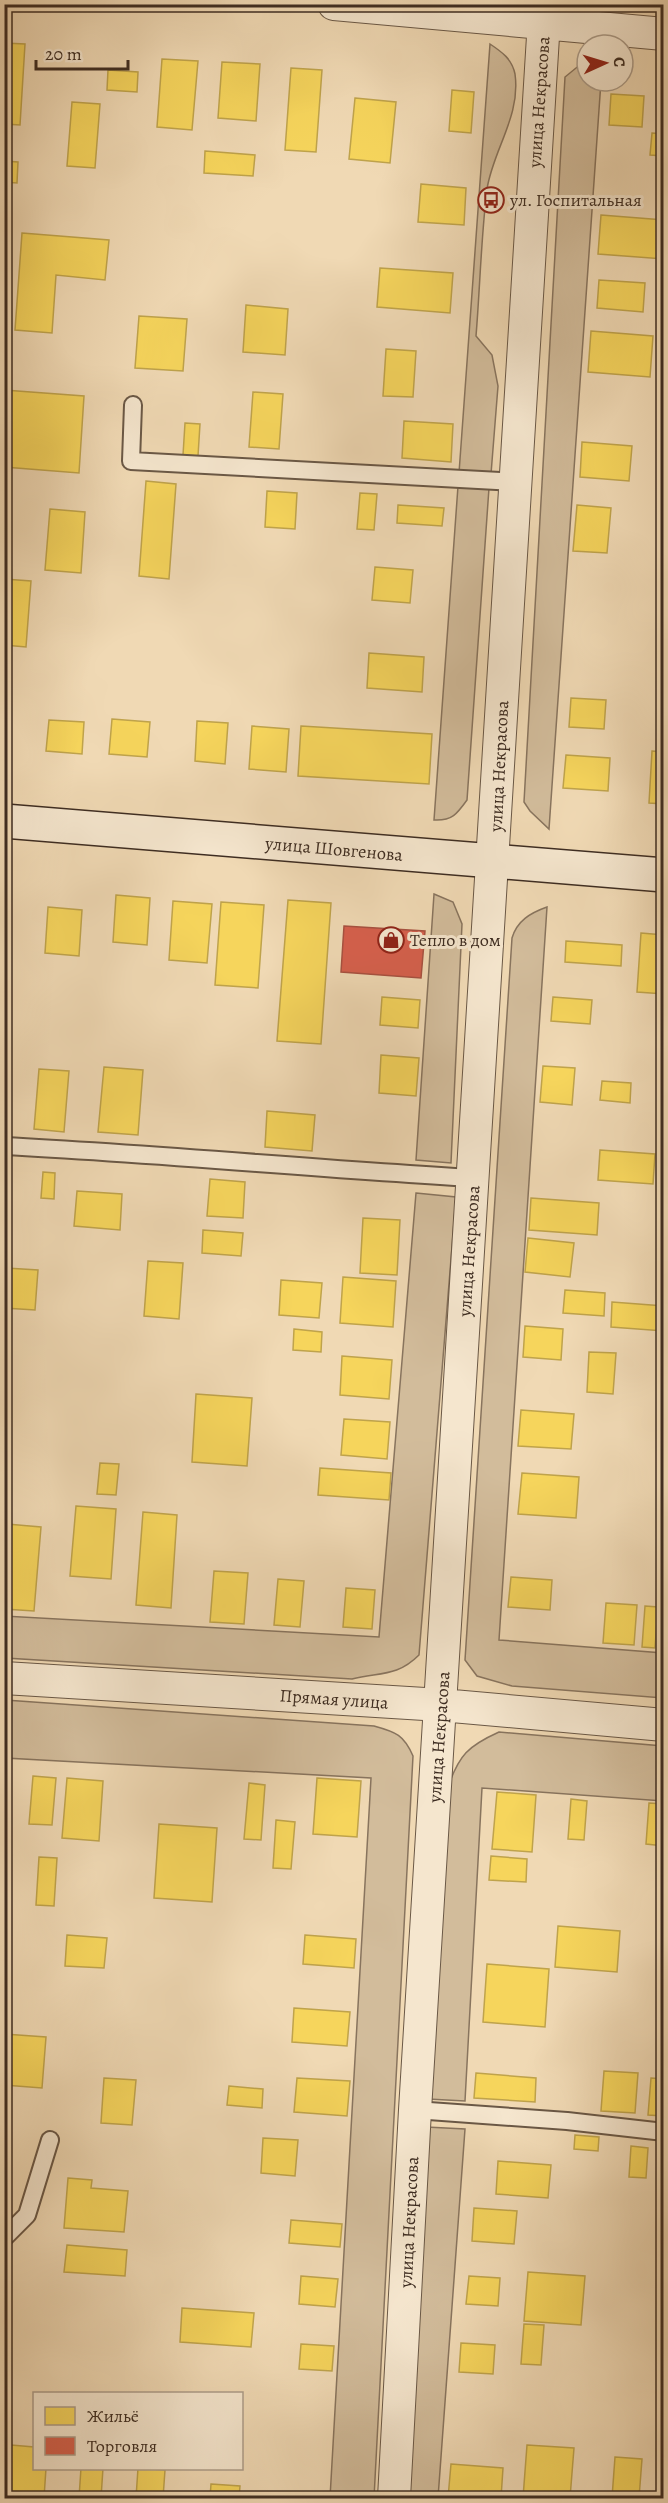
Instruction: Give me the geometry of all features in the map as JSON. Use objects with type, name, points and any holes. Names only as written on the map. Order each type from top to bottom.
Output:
[{"type":"main road","name":"улица Шовгенова","points":[[4,821],[663,875]]},
{"type":"street","points":[[334,4],[545,15],[663,34]]},
{"type":"street","name":"улица Некрасова","points":[[394,2499],[415,2110],[545,15]]},
{"type":"street","name":"Прямая улица","points":[[4,1678],[441,1705],[663,1725]]},
{"type":"lane","points":[[134,405],[131,460],[517,482]]},
{"type":"lane","points":[[4,1146],[159,1154],[286,1167],[474,1178]]},
{"type":"lane","points":[[415,2110],[567,2121],[663,2132]]},
{"type":"lane","points":[[4,2238],[27,2215],[51,2140]]},
{"type":"shaded area","points":[[490,44],[512,64],[516,89],[510,119],[487,189],[476,336],[492,355],[498,386],[491,474],[459,473]]},
{"type":"shaded area","points":[[575,69],[575,93],[600,93],[549,829],[524,802],[565,77]]},
{"type":"shaded area","points":[[458,486],[489,488],[467,800],[454,816],[434,820]]},
{"type":"shaded area","points":[[434,894],[453,902],[462,924],[451,1163],[416,1160]]},
{"type":"shaded area","points":[[547,907],[499,1640],[663,1653],[663,1698],[512,1686],[477,1676],[465,1660],[512,938],[517,927],[525,918]]},
{"type":"shaded area","points":[[416,1193],[456,1197],[419,1655],[403,1667],[388,1673],[352,1679],[5,1658],[4,1616],[379,1637]]},
{"type":"shaded area","points":[[5,1700],[374,1726],[398,1735],[406,1743],[413,1756],[374,2498],[330,2498],[371,1778],[5,1758]]},
{"type":"shaded area","points":[[499,1732],[663,1746],[663,1801],[482,1788],[465,2101],[428,2099],[448,1787],[456,1767],[466,1753],[479,1742]]},
{"type":"shaded area","points":[[426,2127],[465,2129],[438,2498],[407,2498]]},
{"type":"building: Жильё","points":[[4,43],[25,44],[20,125],[4,124]]},
{"type":"building: Жильё","points":[[162,59],[198,61],[192,130],[157,127]]},
{"type":"building: Жильё","points":[[222,62],[260,64],[256,121],[218,118]]},
{"type":"building: Жильё","points":[[291,68],[322,70],[316,152],[285,150]]},
{"type":"building: Жильё","points":[[108,70],[138,72],[137,92],[107,90]]},
{"type":"building: Жильё","points":[[452,90],[474,92],[471,133],[449,131]]},
{"type":"building: Жильё","points":[[611,94],[644,96],[642,127],[609,125]]},
{"type":"building: Жильё","points":[[355,98],[396,102],[390,163],[349,159]]},
{"type":"building: Жильё","points":[[72,102],[100,104],[95,168],[67,166]]},
{"type":"building: Жильё","points":[[652,133],[664,134],[664,156],[650,155]]},
{"type":"building: Жильё","points":[[205,151],[255,155],[253,176],[204,173]]},
{"type":"building: Жильё","points":[[4,161],[18,162],[17,183],[4,182]]},
{"type":"building: Жильё","points":[[421,184],[466,188],[464,225],[418,222]]},
{"type":"building: Жильё","points":[[601,215],[664,220],[664,259],[598,254]]},
{"type":"building: Жильё","points":[[22,233],[109,240],[105,280],[56,275],[52,333],[15,330]]},
{"type":"building: Жильё","points":[[380,268],[453,273],[450,313],[377,307]]},
{"type":"building: Жильё","points":[[599,280],[645,283],[643,312],[597,308]]},
{"type":"building: Жильё","points":[[246,305],[288,309],[285,355],[243,352]]},
{"type":"building: Жильё","points":[[139,316],[187,319],[183,371],[135,368]]},
{"type":"building: Жильё","points":[[591,331],[653,336],[650,377],[588,372]]},
{"type":"building: Жильё","points":[[386,349],[416,351],[413,397],[383,396]]},
{"type":"building: Жильё","points":[[4,390],[84,396],[79,473],[4,467]]},
{"type":"building: Жильё","points":[[253,392],[283,394],[279,449],[249,447]]},
{"type":"building: Жильё","points":[[404,421],[453,424],[451,462],[402,458]]},
{"type":"building: Жильё","points":[[185,423],[200,424],[198,456],[183,455]]},
{"type":"building: Жильё","points":[[582,442],[632,446],[629,481],[580,477]]},
{"type":"building: Жильё","points":[[146,481],[176,484],[169,579],[139,576]]},
{"type":"building: Жильё","points":[[267,491],[297,493],[295,529],[265,527]]},
{"type":"building: Жильё","points":[[360,493],[377,494],[374,530],[357,529]]},
{"type":"building: Жильё","points":[[398,505],[444,508],[442,526],[397,523]]},
{"type":"building: Жильё","points":[[577,505],[611,508],[607,553],[573,551]]},
{"type":"building: Жильё","points":[[50,509],[85,512],[81,573],[45,570]]},
{"type":"building: Жильё","points":[[375,567],[413,570],[410,603],[372,600]]},
{"type":"building: Жильё","points":[[4,579],[31,581],[26,647],[4,645]]},
{"type":"building: Жильё","points":[[369,653],[424,657],[422,692],[367,688]]},
{"type":"building: Жильё","points":[[571,698],[606,700],[604,729],[569,727]]},
{"type":"building: Жильё","points":[[112,719],[150,722],[147,757],[109,754]]},
{"type":"building: Жильё","points":[[49,720],[84,722],[82,754],[46,751]]},
{"type":"building: Жильё","points":[[197,721],[228,723],[225,764],[195,761]]},
{"type":"building: Жильё","points":[[252,726],[289,729],[286,772],[249,769]]},
{"type":"building: Жильё","points":[[301,726],[432,734],[429,784],[298,776]]},
{"type":"building: Жильё","points":[[652,751],[664,752],[664,804],[649,803]]},
{"type":"building: Жильё","points":[[566,755],[610,758],[608,791],[563,788]]},
{"type":"building: Жильё","points":[[116,895],[150,898],[147,945],[113,942]]},
{"type":"building: Жильё","points":[[288,900],[331,903],[321,1044],[277,1041]]},
{"type":"building: Жильё","points":[[173,901],[212,904],[207,963],[169,960]]},
{"type":"building: Жильё","points":[[221,902],[264,905],[258,988],[215,985]]},
{"type":"building: Жильё","points":[[48,907],[82,910],[79,956],[45,953]]},
{"type":"building: Жильё","points":[[641,933],[664,935],[664,994],[637,992]]},
{"type":"building: Жильё","points":[[566,941],[622,945],[621,966],[565,962]]},
{"type":"building: Жильё","points":[[382,997],[420,1000],[418,1028],[380,1025]]},
{"type":"building: Жильё","points":[[553,997],[592,1000],[590,1024],[551,1021]]},
{"type":"building: Жильё","points":[[660,997],[664,997],[664,1033],[657,1033]]},
{"type":"building: Жильё","points":[[381,1055],[419,1058],[416,1096],[379,1093]]},
{"type":"building: Жильё","points":[[543,1066],[575,1068],[572,1105],[540,1102]]},
{"type":"building: Жильё","points":[[104,1067],[143,1070],[138,1135],[98,1132]]},
{"type":"building: Жильё","points":[[39,1069],[69,1071],[64,1132],[34,1129]]},
{"type":"building: Жильё","points":[[602,1081],[631,1083],[630,1103],[600,1100]]},
{"type":"building: Жильё","points":[[267,1111],[315,1115],[312,1151],[265,1147]]},
{"type":"building: Жильё","points":[[600,1150],[655,1154],[653,1184],[598,1180]]},
{"type":"building: Жильё","points":[[43,1172],[55,1173],[54,1199],[41,1198]]},
{"type":"building: Жильё","points":[[210,1179],[245,1182],[243,1218],[207,1216]]},
{"type":"building: Жильё","points":[[77,1191],[122,1194],[120,1230],[74,1226]]},
{"type":"building: Жильё","points":[[531,1198],[599,1203],[597,1235],[529,1230]]},
{"type":"building: Жильё","points":[[363,1218],[400,1220],[397,1275],[360,1273]]},
{"type":"building: Жильё","points":[[203,1230],[243,1233],[241,1256],[202,1253]]},
{"type":"building: Жильё","points":[[528,1238],[574,1243],[570,1277],[525,1272]]},
{"type":"building: Жильё","points":[[148,1261],[183,1263],[179,1319],[144,1316]]},
{"type":"building: Жильё","points":[[6,1268],[38,1270],[35,1310],[4,1308]]},
{"type":"building: Жильё","points":[[343,1277],[396,1281],[393,1327],[340,1323]]},
{"type":"building: Жильё","points":[[281,1280],[322,1283],[319,1318],[279,1315]]},
{"type":"building: Жильё","points":[[565,1290],[605,1293],[604,1316],[563,1313]]},
{"type":"building: Жильё","points":[[612,1302],[664,1306],[664,1331],[611,1327]]},
{"type":"building: Жильё","points":[[525,1326],[563,1329],[561,1360],[523,1357]]},
{"type":"building: Жильё","points":[[294,1329],[322,1332],[321,1352],[293,1350]]},
{"type":"building: Жильё","points":[[589,1352],[616,1353],[613,1394],[587,1392]]},
{"type":"building: Жильё","points":[[342,1356],[392,1360],[389,1399],[340,1395]]},
{"type":"building: Жильё","points":[[196,1394],[252,1398],[247,1466],[192,1462]]},
{"type":"building: Жильё","points":[[521,1410],[574,1414],[571,1449],[518,1446]]},
{"type":"building: Жильё","points":[[344,1419],[390,1422],[387,1459],[341,1455]]},
{"type":"building: Жильё","points":[[100,1463],[119,1464],[116,1495],[97,1494]]},
{"type":"building: Жильё","points":[[320,1468],[391,1473],[389,1500],[318,1495]]},
{"type":"building: Жильё","points":[[522,1473],[579,1477],[576,1518],[518,1514]]},
{"type":"building: Жильё","points":[[76,1506],[116,1509],[111,1579],[70,1576]]},
{"type":"building: Жильё","points":[[143,1512],[177,1515],[171,1608],[136,1605]]},
{"type":"building: Жильё","points":[[7,1524],[41,1527],[34,1611],[4,1609]]},
{"type":"building: Жильё","points":[[214,1571],[248,1573],[244,1624],[210,1622]]},
{"type":"building: Жильё","points":[[511,1577],[552,1580],[550,1610],[508,1607]]},
{"type":"building: Жильё","points":[[278,1579],[304,1581],[300,1627],[274,1625]]},
{"type":"building: Жильё","points":[[346,1588],[375,1590],[372,1629],[343,1627]]},
{"type":"building: Жильё","points":[[606,1603],[637,1605],[634,1645],[603,1643]]},
{"type":"building: Жильё","points":[[645,1606],[658,1607],[655,1648],[642,1647]]},
{"type":"building: Жильё","points":[[33,1776],[56,1778],[52,1825],[29,1824]]},
{"type":"building: Жильё","points":[[67,1778],[103,1781],[99,1841],[62,1838]]},
{"type":"building: Жильё","points":[[317,1778],[361,1781],[357,1837],[313,1834]]},
{"type":"building: Жильё","points":[[249,1783],[265,1785],[261,1840],[244,1839]]},
{"type":"building: Жильё","points":[[497,1792],[536,1795],[532,1852],[492,1849]]},
{"type":"building: Жильё","points":[[571,1799],[587,1801],[584,1840],[568,1839]]},
{"type":"building: Жильё","points":[[649,1803],[664,1804],[664,1846],[646,1844]]},
{"type":"building: Жильё","points":[[276,1820],[295,1822],[291,1869],[273,1868]]},
{"type":"building: Жильё","points":[[159,1824],[217,1828],[212,1902],[154,1898]]},
{"type":"building: Жильё","points":[[491,1856],[527,1859],[526,1882],[489,1880]]},
{"type":"building: Жильё","points":[[39,1857],[57,1858],[54,1906],[36,1905]]},
{"type":"building: Жильё","points":[[558,1926],[620,1931],[617,1972],[555,1967]]},
{"type":"building: Жильё","points":[[67,1935],[107,1938],[104,1968],[65,1966]]},
{"type":"building: Жильё","points":[[305,1935],[356,1939],[354,1968],[303,1964]]},
{"type":"building: Жильё","points":[[487,1964],[549,1969],[545,2027],[483,2022]]},
{"type":"building: Жильё","points":[[294,2008],[350,2012],[347,2046],[292,2042]]},
{"type":"building: Жильё","points":[[4,2034],[46,2037],[42,2088],[4,2085]]},
{"type":"building: Жильё","points":[[604,2071],[638,2073],[635,2113],[601,2111]]},
{"type":"building: Жильё","points":[[476,2073],[536,2078],[535,2102],[474,2098]]},
{"type":"building: Жильё","points":[[104,2078],[136,2080],[132,2125],[101,2123]]},
{"type":"building: Жильё","points":[[297,2078],[350,2081],[347,2116],[294,2112]]},
{"type":"building: Жильё","points":[[651,2078],[664,2079],[664,2116],[648,2115]]},
{"type":"building: Жильё","points":[[229,2086],[263,2089],[262,2108],[227,2105]]},
{"type":"building: Жильё","points":[[575,2135],[599,2137],[598,2151],[574,2149]]},
{"type":"building: Жильё","points":[[263,2138],[298,2140],[295,2176],[261,2173]]},
{"type":"building: Жильё","points":[[631,2146],[648,2148],[646,2178],[629,2177]]},
{"type":"building: Жильё","points":[[498,2161],[551,2165],[548,2198],[496,2194]]},
{"type":"building: Жильё","points":[[68,2178],[92,2180],[91,2188],[128,2191],[124,2232],[64,2228]]},
{"type":"building: Жильё","points":[[474,2208],[517,2211],[514,2244],[472,2241]]},
{"type":"building: Жильё","points":[[291,2220],[342,2224],[340,2247],[289,2243]]},
{"type":"building: Жильё","points":[[67,2245],[127,2250],[125,2276],[64,2272]]},
{"type":"building: Жильё","points":[[528,2272],[585,2276],[581,2325],[524,2321]]},
{"type":"building: Жильё","points":[[301,2276],[338,2279],[335,2307],[299,2304]]},
{"type":"building: Жильё","points":[[469,2276],[500,2278],[498,2306],[466,2304]]},
{"type":"building: Жильё","points":[[182,2308],[254,2313],[251,2347],[180,2342]]},
{"type":"building: Жильё","points":[[524,2324],[544,2325],[541,2365],[521,2364]]},
{"type":"building: Жильё","points":[[461,2343],[495,2345],[493,2374],[459,2372]]},
{"type":"building: Жильё","points":[[301,2344],[334,2346],[332,2371],[299,2369]]},
{"type":"building: Жильё","points":[[11,2445],[33,2447],[33,2470],[46,2470],[44,2498],[6,2498]]},
{"type":"building: Жильё","points":[[527,2445],[574,2448],[570,2498],[523,2498]]},
{"type":"building: Жильё","points":[[615,2457],[642,2459],[639,2498],[612,2498]]},
{"type":"building: Жильё","points":[[451,2464],[503,2468],[501,2498],[448,2498]]},
{"type":"building: Жильё","points":[[81,2470],[103,2470],[101,2498],[79,2498]]},
{"type":"building: Жильё","points":[[138,2470],[165,2470],[163,2498],[136,2498]]},
{"type":"building: Жильё","points":[[211,2484],[240,2486],[239,2498],[210,2498]]},
{"type":"building: Торговля","points":[[344,926],[425,931],[421,978],[341,972]]},
{"type":"place","name":"ул. Госпитальная","points":[[491,200]]},
{"type":"place","name":"Тепло в дом","points":[[391,940]]}]
